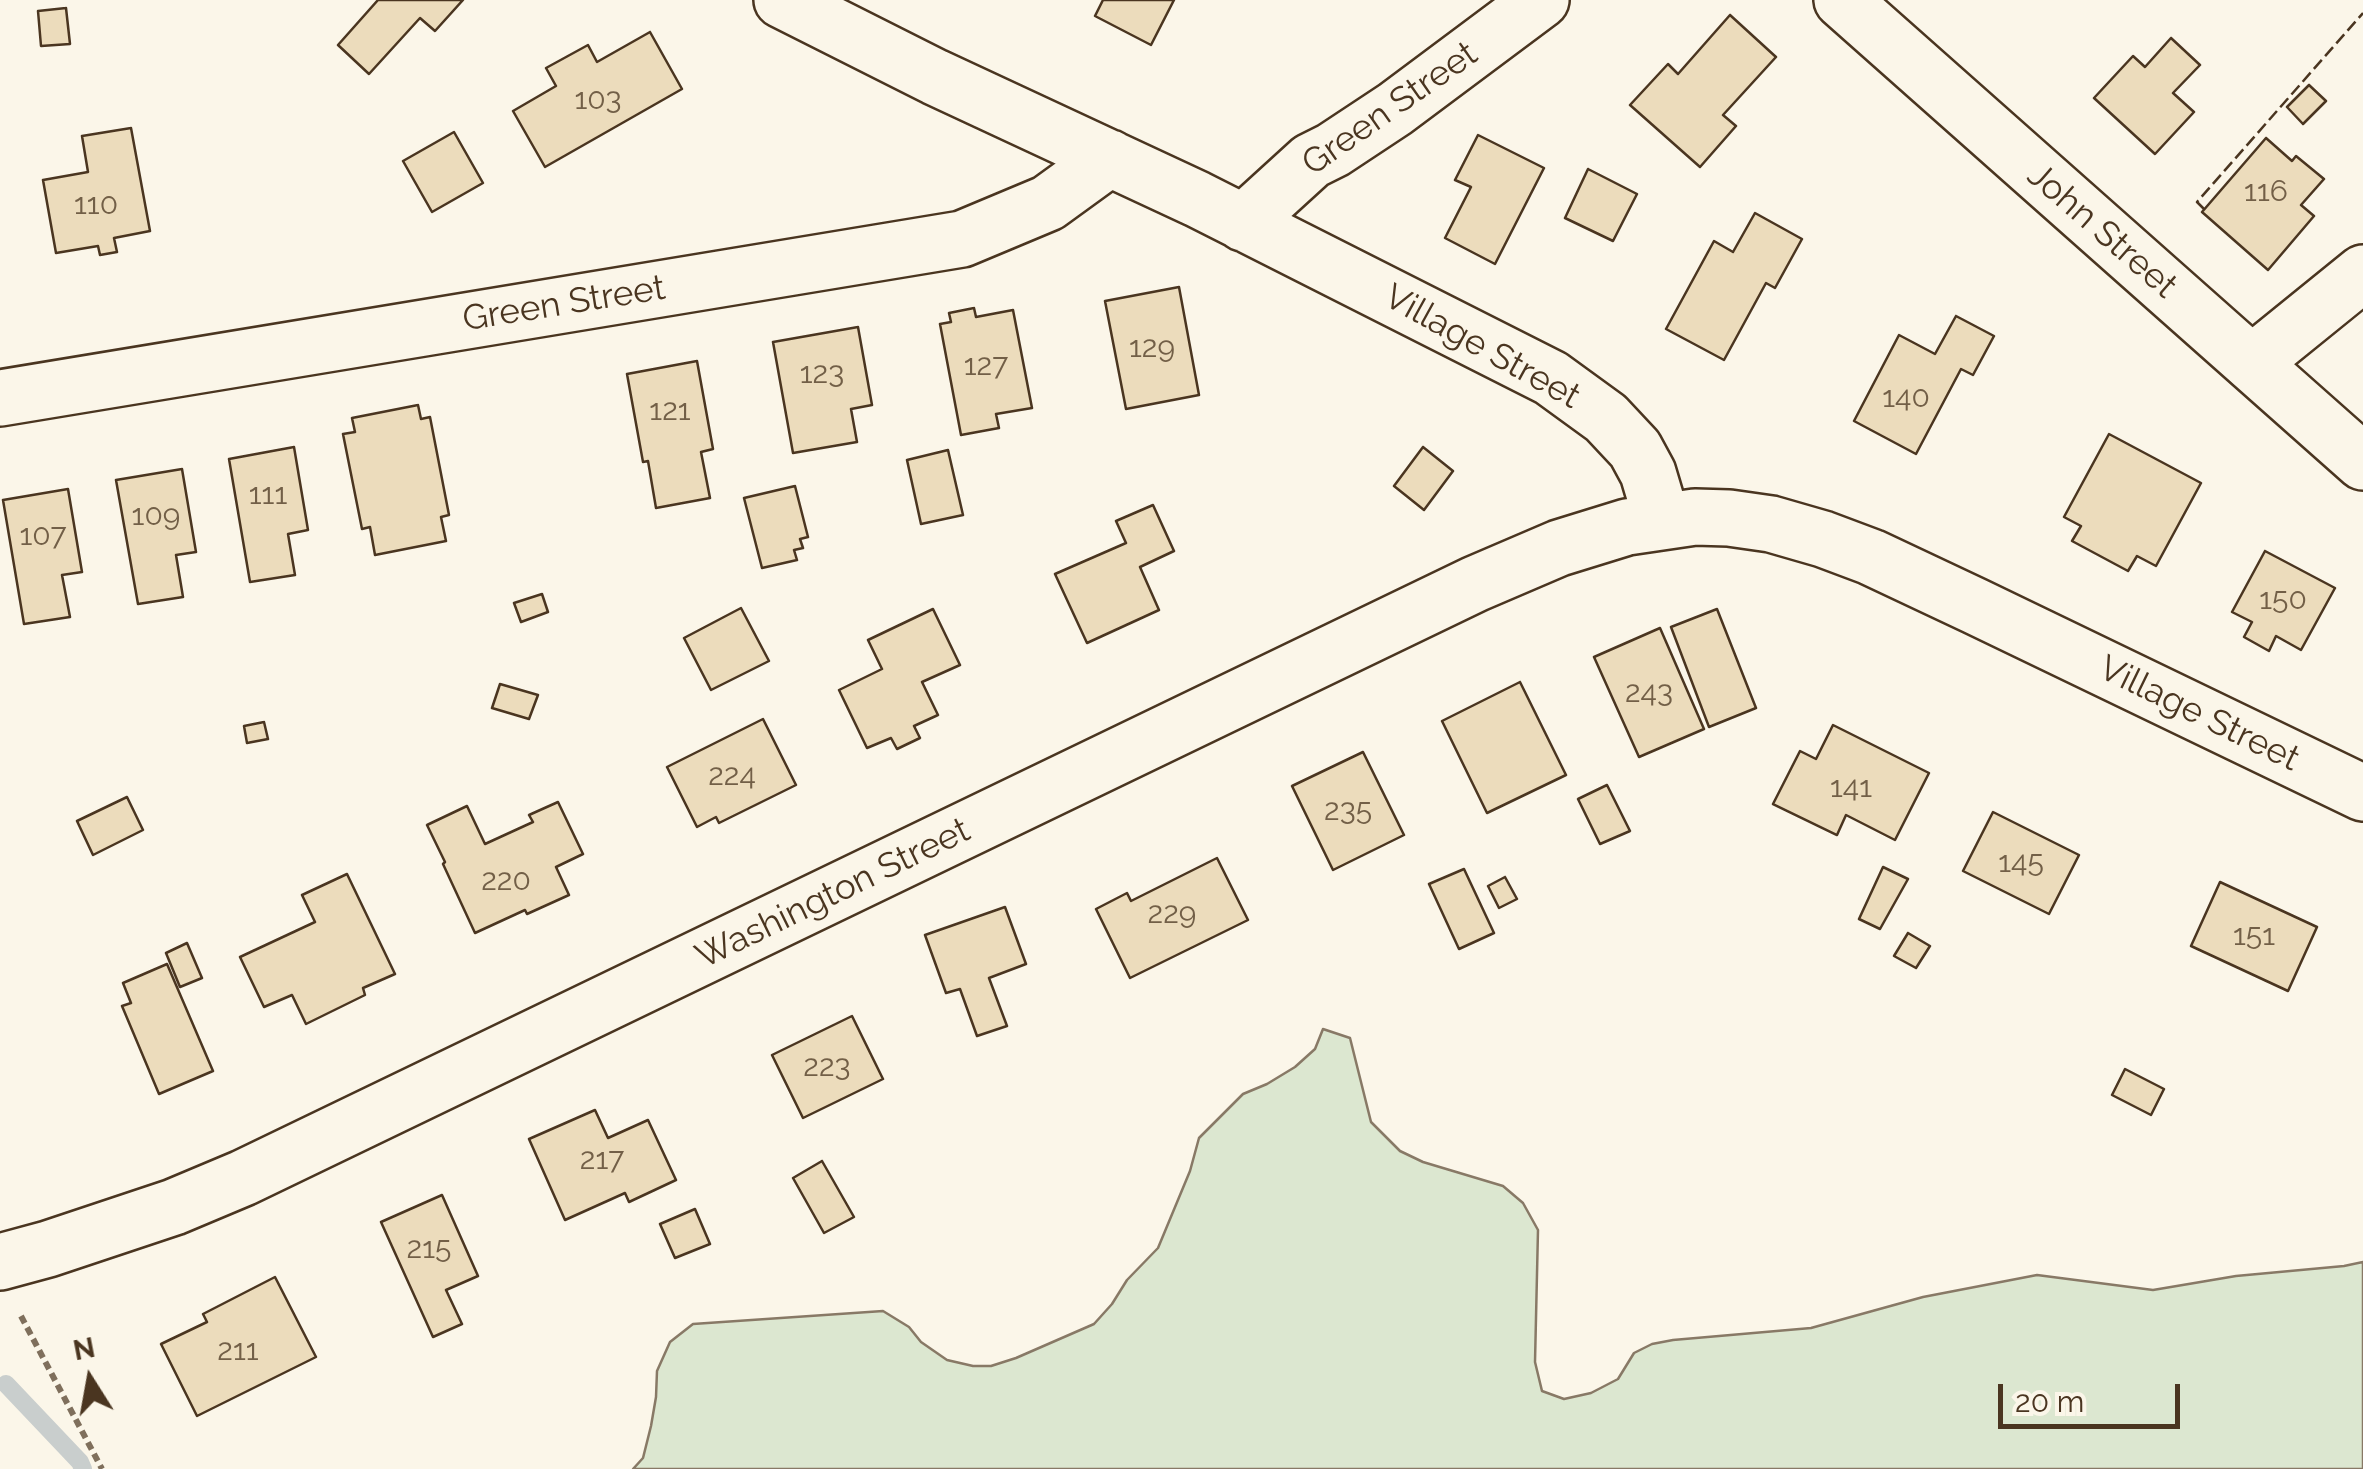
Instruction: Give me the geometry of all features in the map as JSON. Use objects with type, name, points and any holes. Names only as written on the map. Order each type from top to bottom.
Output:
[{"type":"street","name":"Village Street","points":[[782,0],[1243,223],[1551,378],[1606,418],[1635,449],[1648,473],[1662,520],[1695,516],[1729,518],[1771,524],[1839,545],[1958,598],[2363,793]]},
{"type":"street","name":"Green Street","points":[[1243,223],[1311,161],[1395,109],[1541,0]]},
{"type":"street","name":"John Street","points":[[1842,0],[2363,462]]},
{"type":"street","name":"Green Street","points":[[0,398],[962,238],[1048,203],[1110,158]]},
{"type":"street","points":[[2252,363],[2363,273]]},
{"type":"street","name":"Washington Street","points":[[0,1262],[174,1207],[243,1178],[1475,584],[1559,548],[1662,520]]},
{"type":"path","points":[[20,1314],[102,1469]]},
{"type":"green space","points":[[1323,1029],[1350,1038],[1371,1122],[1400,1151],[1423,1162],[1503,1186],[1523,1203],[1538,1230],[1535,1362],[1542,1391],[1564,1399],[1591,1393],[1618,1379],[1634,1353],[1652,1344],[1811,1328],[1923,1297],[2037,1275],[2153,1290],[2363,1262],[2363,1469],[633,1469],[643,1458],[651,1426],[657,1371],[670,1342],[693,1324],[883,1311],[909,1327],[921,1342],[947,1360],[991,1366],[1094,1324],[1127,1280],[1158,1248],[1190,1171],[1199,1138],[1243,1094],[1295,1067],[1315,1049]]},
{"type":"building","points":[[378,0],[463,0],[435,31],[420,18],[369,74],[338,45]]},
{"type":"building","points":[[1103,0],[1174,0],[1151,45],[1095,16]]},
{"type":"building","points":[[66,8],[70,44],[41,46],[38,11]]},
{"type":"building","points":[[1730,15],[1776,57],[1723,115],[1736,126],[1700,167],[1630,105],[1668,64],[1678,74]]},
{"type":"building","points":[[650,32],[682,89],[545,167],[513,111],[556,86],[546,68],[588,45],[597,62]]},
{"type":"building","points":[[2171,38],[2200,65],[2173,93],[2194,112],[2155,154],[2094,98],[2133,56],[2145,67]]},
{"type":"building","points":[[2309,85],[2326,101],[2303,124],[2287,107]]},
{"type":"building","points":[[131,128],[150,231],[114,238],[117,252],[100,255],[98,246],[56,253],[43,180],[88,172],[82,136]]},
{"type":"building","points":[[454,132],[483,183],[432,212],[403,161]]},
{"type":"building","points":[[1478,135],[1544,168],[1495,264],[1445,238],[1471,187],[1455,180]]},
{"type":"building","points":[[2266,138],[2292,161],[2296,156],[2324,179],[2301,205],[2314,216],[2268,270],[2202,212]]},
{"type":"building","points":[[1588,169],[1637,194],[1613,241],[1565,218]]},
{"type":"building","points":[[1755,213],[1802,239],[1775,288],[1766,283],[1724,360],[1666,329],[1714,241],[1733,252]]},
{"type":"building","points":[[1179,287],[1199,395],[1126,409],[1105,301]]},
{"type":"building","points":[[974,308],[976,317],[1013,310],[1032,408],[996,414],[999,428],[961,435],[940,324],[951,322],[949,313]]},
{"type":"building","points":[[1956,316],[1994,336],[1973,375],[1961,369],[1916,454],[1854,421],[1899,335],[1935,354]]},
{"type":"building","points":[[858,327],[872,405],[851,409],[857,442],[793,453],[773,342]]},
{"type":"building","points":[[697,361],[713,449],[701,452],[710,498],[656,508],[627,374]]},
{"type":"building","points":[[418,405],[421,419],[430,417],[449,515],[441,517],[446,541],[375,555],[370,527],[362,529],[343,434],[355,432],[352,418]]},
{"type":"building","points":[[2109,434],[2201,483],[2156,566],[2137,556],[2128,571],[2072,541],[2081,526],[2064,517]]},
{"type":"building","points":[[294,447],[308,530],[288,534],[295,575],[250,582],[229,459]]},
{"type":"building","points":[[1423,447],[1453,471],[1424,510],[1394,486]]},
{"type":"building","points":[[948,450],[963,515],[921,524],[907,460]]},
{"type":"building","points":[[182,469],[196,552],[176,555],[183,597],[138,604],[116,480]]},
{"type":"building","points":[[795,486],[808,537],[800,539],[803,548],[794,550],[797,560],[762,568],[744,498]]},
{"type":"building","points":[[68,489],[82,572],[62,575],[70,617],[24,624],[3,500]]},
{"type":"building","points":[[1153,505],[1174,551],[1140,567],[1159,610],[1087,643],[1055,574],[1126,543],[1116,521]]},
{"type":"building","points":[[2265,551],[2335,588],[2301,650],[2276,636],[2269,651],[2244,637],[2252,622],[2232,612]]},
{"type":"building","points":[[542,594],[548,612],[521,622],[514,603]]},
{"type":"building","points":[[741,608],[769,661],[711,690],[684,638]]},
{"type":"building","points":[[933,609],[960,665],[922,682],[938,715],[914,726],[920,738],[897,749],[891,738],[867,748],[839,690],[882,669],[868,640]]},
{"type":"building","points":[[1717,609],[1756,708],[1709,727],[1671,627]]},
{"type":"building","points":[[1660,628],[1704,729],[1639,757],[1594,657]]},
{"type":"building","points":[[1520,682],[1566,775],[1487,813],[1442,721]]},
{"type":"building","points":[[500,684],[538,695],[529,719],[492,708]]},
{"type":"building","points":[[763,719],[796,785],[719,823],[716,817],[697,827],[667,767]]},
{"type":"building","points":[[264,722],[268,739],[247,743],[244,726]]},
{"type":"building","points":[[1833,725],[1929,773],[1895,840],[1846,815],[1837,835],[1773,804],[1800,751],[1816,759]]},
{"type":"building","points":[[1363,752],[1404,835],[1333,870],[1292,786]]},
{"type":"building","points":[[1607,785],[1630,831],[1600,844],[1578,799]]},
{"type":"building","points":[[127,797],[143,830],[93,855],[77,821]]},
{"type":"building","points":[[558,802],[583,854],[556,867],[569,895],[475,933],[427,825],[467,806],[485,844],[533,822],[529,815]]},
{"type":"building","points":[[1993,812],[2079,855],[2049,914],[1963,871]]},
{"type":"building","points":[[1217,858],[1248,920],[1130,978],[1096,909],[1127,893],[1131,901]]},
{"type":"building","points":[[1883,867],[1908,879],[1880,929],[1859,919]]},
{"type":"building","points":[[1464,869],[1494,933],[1459,949],[1429,884]]},
{"type":"building","points":[[347,874],[395,974],[363,988],[365,995],[306,1024],[292,995],[264,1007],[240,957],[315,922],[302,895]]},
{"type":"building","points":[[1505,877],[1517,899],[1499,908],[1488,886]]},
{"type":"building","points":[[2220,882],[2317,927],[2288,991],[2191,946]]},
{"type":"building","points":[[1005,907],[1026,964],[989,978],[1007,1026],[977,1036],[960,989],[946,993],[925,935]]},
{"type":"building","points":[[1908,933],[1930,946],[1916,968],[1894,956]]},
{"type":"building","points":[[187,943],[202,978],[180,987],[166,953]]},
{"type":"building","points":[[167,964],[213,1071],[159,1094],[122,1006],[131,1003],[123,983]]},
{"type":"building","points":[[852,1016],[883,1079],[803,1118],[772,1055]]},
{"type":"building","points":[[2125,1069],[2164,1089],[2151,1115],[2112,1095]]},
{"type":"building","points":[[595,1110],[608,1138],[648,1120],[676,1180],[629,1202],[625,1193],[565,1220],[529,1139]]},
{"type":"building","points":[[822,1161],[854,1217],[824,1233],[793,1178]]},
{"type":"building","points":[[442,1195],[478,1276],[446,1290],[462,1324],[433,1337],[381,1222]]},
{"type":"building","points":[[695,1209],[710,1244],[675,1258],[660,1224]]},
{"type":"building","points":[[275,1277],[316,1357],[197,1416],[161,1344],[207,1322],[203,1314]]},
{"type":"waterway","points":[[6,1384],[83,1469]]},
{"type":"fence","points":[[2204,209],[2197,202],[2363,13]]}]
